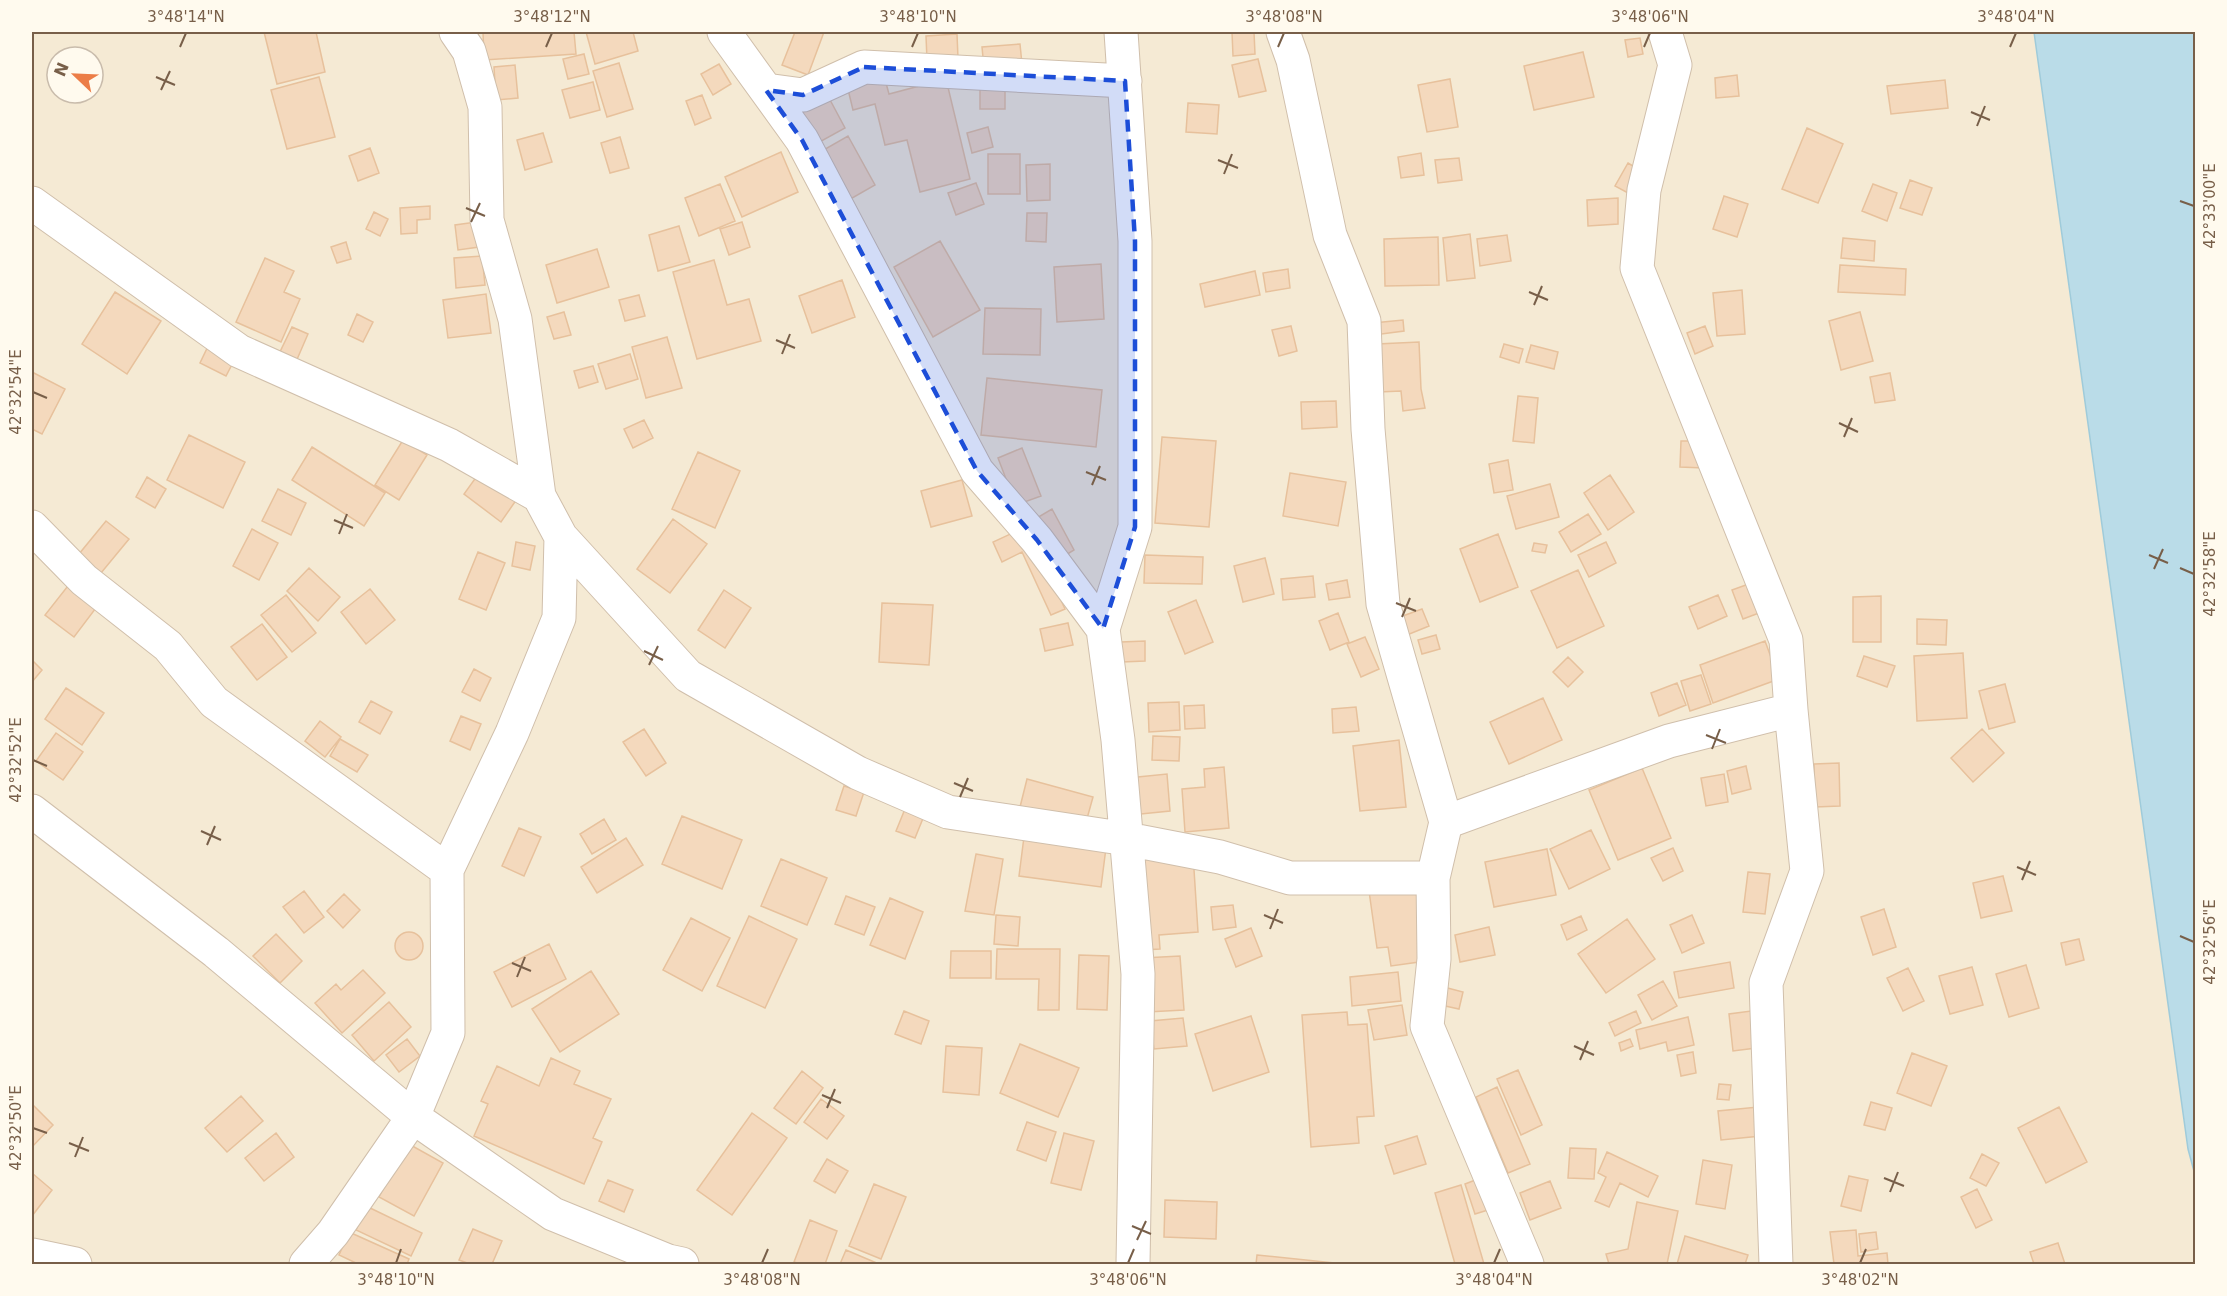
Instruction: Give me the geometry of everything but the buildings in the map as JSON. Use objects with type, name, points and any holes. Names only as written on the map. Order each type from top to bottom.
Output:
[{"type":"street","points":[[456,32],[469,51],[485,107],[487,220],[515,319],[539,496],[561,537],[688,676],[858,773],[948,812],[1127,839],[1220,857],[1290,878],[1433,878]]},
{"type":"street","points":[[724,32],[802,140],[977,471],[1037,540],[1103,629]]},
{"type":"street","points":[[1121,32],[1135,241],[1135,527],[1103,629],[1118,740],[1138,974],[1133,1264]]},
{"type":"street","points":[[1283,32],[1293,60],[1330,235],[1364,321],[1368,429],[1383,604],[1446,822],[1433,878],[1434,959],[1427,1026],[1527,1264]]},
{"type":"street","points":[[1665,32],[1676,65],[1644,190],[1637,268],[1786,640],[1807,871],[1766,983],[1776,1264]]},
{"type":"street","points":[[766,90],[804,95],[864,67],[1125,81]]},
{"type":"street","points":[[32,203],[238,351],[449,445],[539,496]]},
{"type":"street","points":[[32,527],[84,580],[168,646],[214,702],[447,870]]},
{"type":"street","points":[[306,1264],[333,1233],[413,1117],[448,1033],[447,870],[512,733],[559,618],[561,537]]},
{"type":"street","points":[[1446,822],[1668,741],[1791,710]]},
{"type":"street","points":[[32,811],[216,952],[413,1117],[554,1214],[668,1261],[682,1264]]},
{"type":"street","points":[[32,1255],[75,1264]]},
{"type":"highlighted area","points":[[864,67],[1125,81],[1135,241],[1135,527],[1103,629],[1037,540],[977,471],[802,140],[766,90],[803,95]]},
{"type":"shaded area","points":[[32,32],[2034,32],[2188,1149],[2195,1175],[2195,1264],[32,1264]]},
{"type":"water","points":[[2034,32],[2195,32],[2195,1175],[2188,1149]]}]
